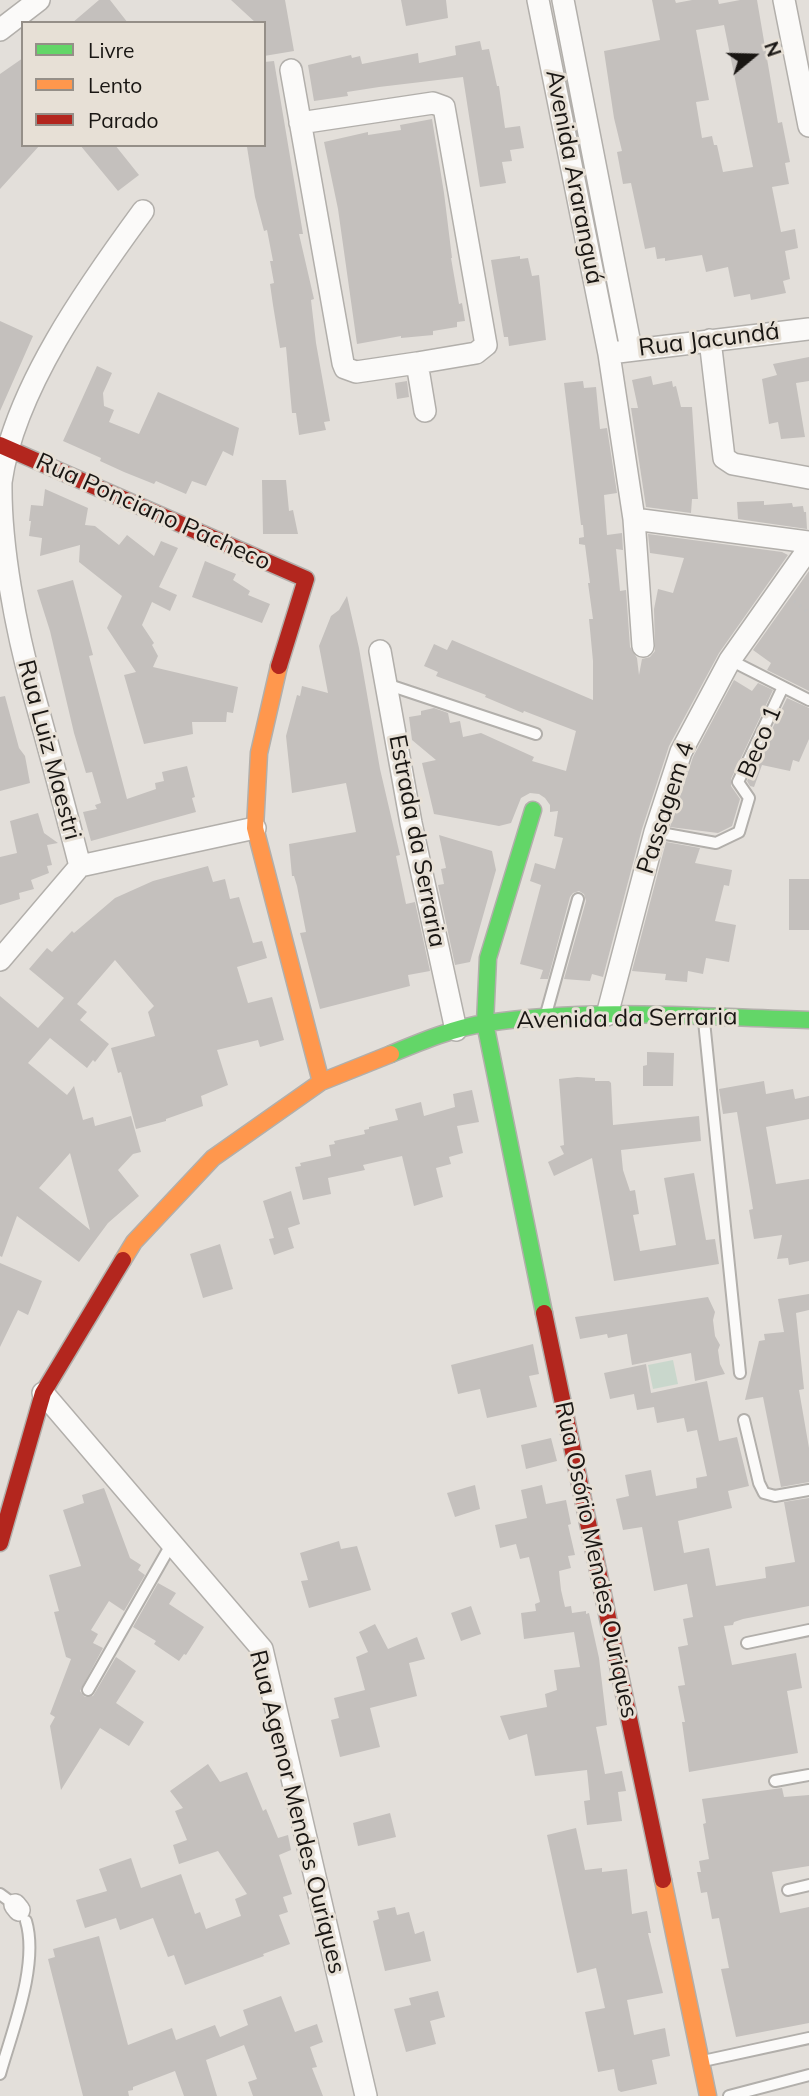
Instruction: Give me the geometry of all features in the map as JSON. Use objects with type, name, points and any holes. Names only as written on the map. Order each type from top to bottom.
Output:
[{"type":"street","points":[[0,30],[39,0]]},
{"type":"street","name":"Avenida Araranguá","points":[[538,0],[609,354]]},
{"type":"street","name":"Avenida Araranguá","points":[[563,0],[631,349]]},
{"type":"street","points":[[783,0],[809,126]]},
{"type":"street","points":[[291,70],[300,122],[345,368],[356,372],[476,353],[486,345],[444,107],[433,103],[300,122]]},
{"type":"street","points":[[567,141],[589,135]]},
{"type":"street","name":"Rua Luiz Maestri","points":[[80,866],[17,631],[0,537],[4,447],[32,383],[98,273],[143,211]]},
{"type":"street","name":"Rua Jacundá","points":[[609,354],[631,349],[809,329]]},
{"type":"street","points":[[710,340],[724,458],[733,464],[809,478]]},
{"type":"street","points":[[609,354],[634,519],[643,646]]},
{"type":"street","points":[[417,363],[425,411]]},
{"type":"street","name":"Rua Ponciano Pacheco","points":[[4,447],[306,579],[275,677],[259,754],[255,828]]},
{"type":"street","points":[[634,519],[809,542]]},
{"type":"street","name":"Passagem 4","points":[[607,1015],[655,832],[681,752],[730,660],[809,548]]},
{"type":"street","name":"Estrada da Serraria","points":[[380,651],[411,823],[456,1030]]},
{"type":"street","name":"Rua Osório Mendes Ouriques","points":[[533,810],[488,958],[485,1023],[708,2096]]},
{"type":"street","points":[[0,960],[80,866],[255,828],[321,1082]]},
{"type":"street","name":"Avenida da Serraria","points":[[0,1543],[43,1393],[134,1242],[213,1158],[321,1082],[456,1030],[485,1023],[607,1015],[809,1020]]},
{"type":"street","name":"Rua Agenor Mendes Ouriques","points":[[43,1393],[262,1649],[366,2096]]},
{"type":"street","points":[[0,1477],[27,1446]]},
{"type":"lane","points":[[730,660],[809,700]]},
{"type":"lane","points":[[386,684],[536,734]]},
{"type":"lane","name":"Beco 1","points":[[655,832],[716,843],[739,832],[748,799],[738,782],[783,687]]},
{"type":"lane","points":[[546,1017],[578,899]]},
{"type":"lane","points":[[704,1016],[740,1373]]},
{"type":"lane","points":[[744,1420],[759,1483],[764,1493],[775,1496],[809,1490]]},
{"type":"lane","points":[[88,1690],[172,1544]]},
{"type":"lane","points":[[747,1643],[809,1630]]},
{"type":"lane","points":[[775,1781],[809,1775]]},
{"type":"lane","points":[[788,1890],[809,1885]]},
{"type":"lane","points":[[0,2074],[30,1965],[28,1930],[15,1908]]},
{"type":"lane","points":[[700,2061],[809,2038]]},
{"type":"lane","points":[[729,2096],[809,2075]]},
{"type":"shaded area","points":[[673,1360],[678,1384],[653,1389],[648,1365]]},
{"type":"building","points":[[99,0],[110,0],[126,21],[74,21]]},
{"type":"building","points":[[231,0],[285,0],[294,51],[266,56],[266,21],[254,21]]},
{"type":"building","points":[[401,0],[446,0],[448,18],[406,26]]},
{"type":"building","points":[[652,0],[675,0],[676,3],[718,0],[719,4],[757,0],[778,123],[782,122],[790,162],[785,163],[789,184],[772,187],[781,232],[795,229],[798,248],[785,251],[790,279],[783,281],[786,293],[751,300],[750,294],[734,297],[728,267],[706,272],[702,255],[665,261],[665,258],[657,259],[655,247],[645,249],[631,183],[623,184],[617,152],[622,151],[604,51],[660,40]],"holes":[[[724,25],[753,167],[723,172],[717,145],[714,145],[712,136],[702,138],[696,102],[709,100],[696,30]]]},
{"type":"building","points":[[480,41],[482,50],[489,49],[499,86],[505,128],[520,126],[524,148],[510,150],[512,161],[502,162],[506,183],[480,187],[463,77],[347,92],[348,96],[314,101],[308,65],[351,55],[352,58],[360,56],[362,64],[418,53],[419,63],[456,55],[455,46]]},
{"type":"building","points":[[21,59],[21,147],[38,147],[0,189],[0,74]]},
{"type":"building","points":[[274,61],[303,234],[299,234],[314,299],[311,300],[316,343],[330,421],[324,422],[326,430],[299,435],[296,413],[292,413],[286,347],[280,348],[273,305],[270,284],[274,283],[270,261],[273,261],[267,230],[264,231],[255,197],[247,147],[266,147],[266,62]]},
{"type":"building","points":[[432,119],[451,258],[459,304],[462,303],[465,321],[457,322],[457,327],[433,331],[433,335],[401,336],[357,344],[338,209],[324,142],[368,132],[368,135],[401,130],[400,125]]},
{"type":"building","points":[[82,147],[117,147],[139,175],[118,191]]},
{"type":"building","points":[[520,256],[520,259],[528,258],[532,276],[539,275],[546,340],[509,346],[508,337],[504,337],[491,260]]},
{"type":"building","points":[[0,321],[33,336],[0,411]]},
{"type":"building","points":[[809,357],[809,381],[796,383],[805,437],[781,439],[778,422],[769,424],[762,379],[777,375],[773,364]]},
{"type":"building","points":[[97,366],[112,373],[103,393],[104,406],[114,410],[109,422],[139,434],[158,392],[239,428],[233,456],[223,451],[206,486],[192,481],[186,494],[156,481],[154,484],[124,472],[63,441]]},
{"type":"building","points":[[651,376],[653,385],[672,381],[673,387],[676,386],[681,407],[692,407],[698,499],[692,499],[691,513],[646,507],[631,408],[638,408],[632,380]]},
{"type":"building","points":[[407,381],[409,397],[397,399],[395,383]]},
{"type":"building","points":[[583,381],[584,388],[596,387],[600,429],[607,428],[617,493],[604,495],[607,535],[622,533],[623,550],[616,549],[620,591],[626,590],[630,647],[637,658],[639,675],[642,659],[650,657],[655,651],[654,609],[658,589],[673,593],[684,558],[650,553],[648,534],[788,555],[719,653],[669,746],[642,829],[603,977],[592,974],[590,981],[564,979],[586,901],[584,894],[579,891],[570,897],[548,979],[540,979],[543,970],[520,964],[541,885],[530,881],[535,863],[555,869],[563,838],[554,836],[558,811],[550,812],[550,805],[545,798],[530,793],[521,798],[511,823],[499,826],[434,814],[422,763],[436,760],[412,740],[409,717],[421,715],[421,711],[434,708],[448,713],[450,723],[460,721],[463,737],[481,733],[534,757],[532,761],[566,771],[576,731],[485,697],[486,695],[436,676],[438,672],[424,666],[434,644],[447,650],[452,640],[593,700],[590,583],[585,545],[579,544],[579,538],[584,537],[583,525],[564,383]]},
{"type":"building","points":[[262,480],[286,480],[289,511],[293,510],[298,534],[263,534]]},
{"type":"building","points":[[45,489],[88,508],[85,525],[95,526],[119,545],[127,535],[154,556],[161,541],[178,548],[159,587],[177,595],[170,611],[152,602],[142,625],[154,643],[152,645],[158,656],[153,667],[238,687],[233,713],[227,712],[226,722],[192,722],[193,734],[144,744],[124,675],[136,672],[107,628],[122,596],[79,562],[80,545],[40,556],[42,538],[29,536],[29,521],[31,505],[43,506]]},
{"type":"building","points":[[764,501],[764,505],[792,503],[793,507],[803,506],[807,529],[738,519],[737,502]]},
{"type":"building","points":[[205,561],[236,574],[233,580],[250,591],[248,595],[270,604],[262,623],[192,597]]},
{"type":"building","points":[[809,571],[809,691],[767,670],[771,663],[753,650]]},
{"type":"building","points":[[73,580],[93,655],[89,656],[127,799],[156,789],[155,783],[164,781],[162,772],[187,766],[196,812],[91,841],[83,812],[97,809],[95,805],[101,803],[92,772],[86,773],[37,590]]},
{"type":"building","points":[[347,596],[380,769],[400,855],[396,856],[406,904],[415,902],[430,971],[408,975],[410,986],[320,1009],[300,933],[306,932],[297,886],[292,876],[289,844],[356,832],[346,783],[292,793],[286,736],[302,686],[328,693],[319,646],[331,616],[339,610]]},
{"type":"building","points":[[734,680],[752,691],[758,683],[773,690],[731,779],[731,786],[740,799],[732,826],[718,833],[670,827],[693,757]]},
{"type":"building","points":[[5,696],[19,748],[25,756],[30,783],[0,791],[0,697]]},
{"type":"building","points":[[787,698],[809,708],[809,739],[799,762],[793,760],[790,771],[762,765],[754,787],[750,786],[747,781]]},
{"type":"building","points":[[38,813],[44,833],[58,843],[47,845],[52,865],[47,866],[49,873],[31,880],[34,889],[19,893],[20,899],[0,905],[0,857],[17,853],[10,821]]},
{"type":"building","points":[[439,835],[492,851],[496,870],[470,962],[455,965],[438,885],[444,884],[441,869],[446,868]]},
{"type":"building","points":[[666,842],[700,848],[695,863],[732,870],[729,886],[724,885],[715,921],[736,925],[729,962],[706,958],[703,974],[688,971],[687,982],[665,980],[666,974],[632,971]]},
{"type":"building","points":[[208,866],[213,882],[225,879],[230,899],[239,897],[253,943],[262,941],[267,958],[237,967],[248,1003],[272,997],[284,1040],[260,1047],[258,1040],[217,1050],[228,1085],[201,1096],[203,1106],[166,1121],[136,1129],[121,1072],[118,1073],[111,1048],[155,1036],[148,1012],[154,1006],[115,960],[77,1004],[87,1012],[80,1020],[109,1044],[95,1062],[93,1060],[87,1068],[50,1038],[28,1063],[67,1095],[74,1086],[83,1120],[93,1117],[95,1126],[131,1116],[141,1152],[133,1154],[118,1170],[139,1196],[108,1223],[79,1262],[17,1216],[2,1257],[0,996],[38,1028],[64,998],[29,969],[47,948],[52,952],[72,931],[74,933],[115,898],[153,881]],"holes":[[[70,1153],[90,1230],[39,1188]]]},
{"type":"building","points":[[789,879],[809,879],[809,930],[789,930]]},
{"type":"building","points":[[647,1052],[674,1053],[673,1086],[643,1086],[643,1066],[647,1065]]},
{"type":"building","points":[[595,1078],[595,1081],[611,1083],[613,1125],[699,1116],[701,1141],[621,1150],[623,1170],[630,1191],[635,1190],[639,1214],[633,1215],[640,1251],[676,1245],[664,1178],[694,1173],[706,1240],[715,1239],[719,1264],[614,1281],[592,1158],[554,1176],[548,1162],[564,1154],[560,1146],[564,1145],[559,1079]]},
{"type":"building","points":[[764,1081],[766,1094],[793,1089],[795,1099],[809,1096],[809,1119],[766,1127],[776,1184],[809,1179],[809,1261],[789,1265],[788,1258],[777,1259],[782,1235],[754,1239],[749,1210],[753,1209],[737,1112],[723,1114],[719,1089]]},
{"type":"building","points":[[472,1090],[479,1122],[457,1126],[463,1153],[449,1157],[451,1164],[436,1168],[443,1197],[414,1206],[402,1156],[363,1165],[365,1170],[328,1178],[331,1194],[303,1200],[295,1167],[301,1166],[300,1163],[331,1156],[329,1145],[335,1144],[334,1141],[365,1134],[364,1130],[369,1127],[398,1120],[395,1109],[421,1102],[424,1116],[455,1107],[453,1094]]},
{"type":"building","points":[[291,1191],[300,1224],[288,1228],[294,1248],[274,1255],[269,1239],[274,1238],[263,1201]]},
{"type":"building","points":[[220,1244],[233,1289],[203,1298],[190,1254]]},
{"type":"building","points":[[0,1263],[42,1281],[28,1315],[18,1310],[0,1347]]},
{"type":"building","points":[[809,1294],[809,1310],[796,1313],[804,1389],[799,1390],[809,1448],[809,1482],[781,1487],[763,1397],[745,1400],[759,1341],[765,1340],[764,1334],[784,1332],[778,1299]]},
{"type":"building","points":[[708,1297],[715,1312],[715,1336],[720,1345],[720,1364],[725,1374],[695,1381],[691,1353],[632,1365],[627,1334],[608,1338],[607,1334],[580,1339],[575,1317]]},
{"type":"building","points":[[533,1344],[539,1374],[529,1376],[537,1407],[487,1418],[480,1389],[458,1394],[451,1365]]},
{"type":"building","points":[[646,1364],[651,1393],[707,1381],[719,1441],[737,1437],[749,1486],[728,1491],[732,1508],[678,1521],[684,1553],[709,1548],[716,1586],[766,1578],[765,1567],[795,1562],[784,1502],[809,1498],[809,1606],[743,1619],[733,1625],[724,1626],[732,1665],[796,1653],[802,1688],[787,1691],[798,1753],[689,1772],[682,1722],[685,1722],[678,1686],[685,1685],[678,1647],[688,1645],[683,1619],[693,1617],[687,1584],[654,1591],[642,1527],[623,1530],[616,1499],[629,1496],[625,1475],[651,1470],[656,1496],[697,1488],[696,1478],[707,1476],[697,1430],[687,1432],[684,1418],[657,1423],[654,1407],[637,1410],[634,1394],[610,1399],[604,1373]]},
{"type":"building","points":[[551,1438],[557,1461],[526,1469],[521,1445]]},
{"type":"building","points":[[475,1485],[480,1509],[455,1517],[447,1493]]},
{"type":"building","points":[[542,1485],[546,1504],[566,1500],[575,1555],[568,1556],[571,1568],[559,1571],[561,1590],[565,1607],[571,1606],[572,1613],[589,1613],[599,1658],[607,1725],[596,1727],[605,1774],[622,1771],[626,1791],[618,1792],[622,1821],[587,1825],[584,1801],[590,1800],[587,1770],[535,1776],[527,1734],[509,1740],[500,1716],[547,1707],[545,1694],[557,1690],[554,1670],[580,1667],[574,1632],[524,1639],[521,1613],[536,1611],[535,1604],[540,1602],[529,1557],[520,1559],[516,1544],[500,1548],[495,1525],[527,1518],[521,1490]]},
{"type":"building","points":[[104,1488],[130,1558],[141,1565],[138,1570],[145,1575],[124,1611],[109,1601],[91,1630],[98,1634],[93,1643],[103,1648],[80,1691],[85,1697],[93,1696],[116,1657],[136,1671],[116,1703],[144,1722],[129,1746],[100,1728],[61,1790],[50,1726],[55,1717],[50,1714],[71,1659],[66,1657],[54,1612],[59,1611],[49,1575],[81,1566],[63,1510],[84,1503],[82,1495]]},
{"type":"building","points":[[339,1541],[341,1549],[357,1546],[371,1590],[309,1608],[301,1581],[308,1580],[300,1553]]},
{"type":"building","points":[[158,1583],[176,1593],[169,1604],[204,1627],[179,1661],[154,1644],[156,1641],[133,1627]]},
{"type":"building","points":[[471,1606],[481,1634],[461,1641],[451,1613]]},
{"type":"building","points":[[375,1624],[388,1649],[417,1637],[425,1659],[409,1663],[417,1696],[370,1708],[380,1747],[340,1757],[331,1720],[339,1718],[334,1698],[365,1690],[356,1657],[368,1652],[359,1632]]},
{"type":"building","points":[[208,1764],[220,1782],[247,1772],[278,1838],[288,1835],[291,1850],[279,1855],[292,1894],[283,1897],[288,1912],[279,1915],[290,1944],[185,1985],[174,1955],[168,1957],[153,1918],[120,1930],[116,1918],[85,1928],[76,1900],[107,1891],[99,1869],[131,1858],[141,1888],[181,1874],[195,1914],[200,1912],[206,1929],[241,1916],[235,1899],[247,1894],[218,1851],[179,1864],[173,1845],[187,1840],[175,1811],[183,1808],[170,1791]]},
{"type":"building","points":[[782,1788],[784,1797],[809,1795],[809,1866],[772,1872],[780,1913],[809,1907],[809,2023],[736,2037],[721,1969],[729,1968],[719,1918],[712,1919],[707,1892],[701,1893],[697,1872],[701,1872],[699,1861],[709,1859],[702,1799]]},
{"type":"building","points":[[390,1813],[396,1837],[358,1846],[353,1823]]},
{"type":"building","points":[[576,1828],[585,1870],[602,1868],[602,1872],[627,1869],[632,1914],[647,1911],[651,1933],[648,1933],[663,1993],[627,2000],[634,2035],[665,2028],[670,2056],[652,2060],[657,2084],[621,2092],[618,2090],[614,2069],[598,2072],[585,2012],[605,2008],[596,1968],[577,1973],[547,1835]]},
{"type":"building","points":[[395,1907],[397,1915],[409,1912],[415,1934],[424,1931],[431,1961],[385,1971],[373,1921],[379,1919],[377,1911]]},
{"type":"building","points":[[99,1936],[128,2045],[172,2028],[176,2040],[215,2025],[220,2037],[248,2025],[243,2010],[281,1996],[295,2032],[317,2024],[323,2042],[310,2047],[317,2067],[312,2068],[323,2096],[253,2096],[248,2082],[257,2079],[244,2045],[206,2060],[217,2096],[184,2096],[175,2071],[133,2087],[133,2090],[128,2091],[129,2096],[83,2096],[48,1959],[55,1957],[53,1949]]},
{"type":"building","points":[[438,1991],[445,2017],[430,2021],[436,2044],[406,2052],[394,2009],[411,2005],[409,1998]]},
{"type":"traffic: fast","points":[[533,810],[488,958],[485,1023],[544,1313]]},
{"type":"traffic: fast","points":[[391,1054],[463,1028],[527,1018],[648,1014],[809,1020]]},
{"type":"traffic: slow","points":[[279,666],[259,753],[255,828],[321,1082]]},
{"type":"traffic: slow","points":[[123,1260],[134,1242],[213,1158],[321,1082],[391,1054]]},
{"type":"traffic: slow","points":[[663,1880],[708,2096]]},
{"type":"traffic: jam","points":[[0,445],[306,579],[279,666]]},
{"type":"traffic: jam","points":[[0,1543],[43,1393],[123,1260]]},
{"type":"traffic: jam","points":[[544,1313],[663,1880]]}]
